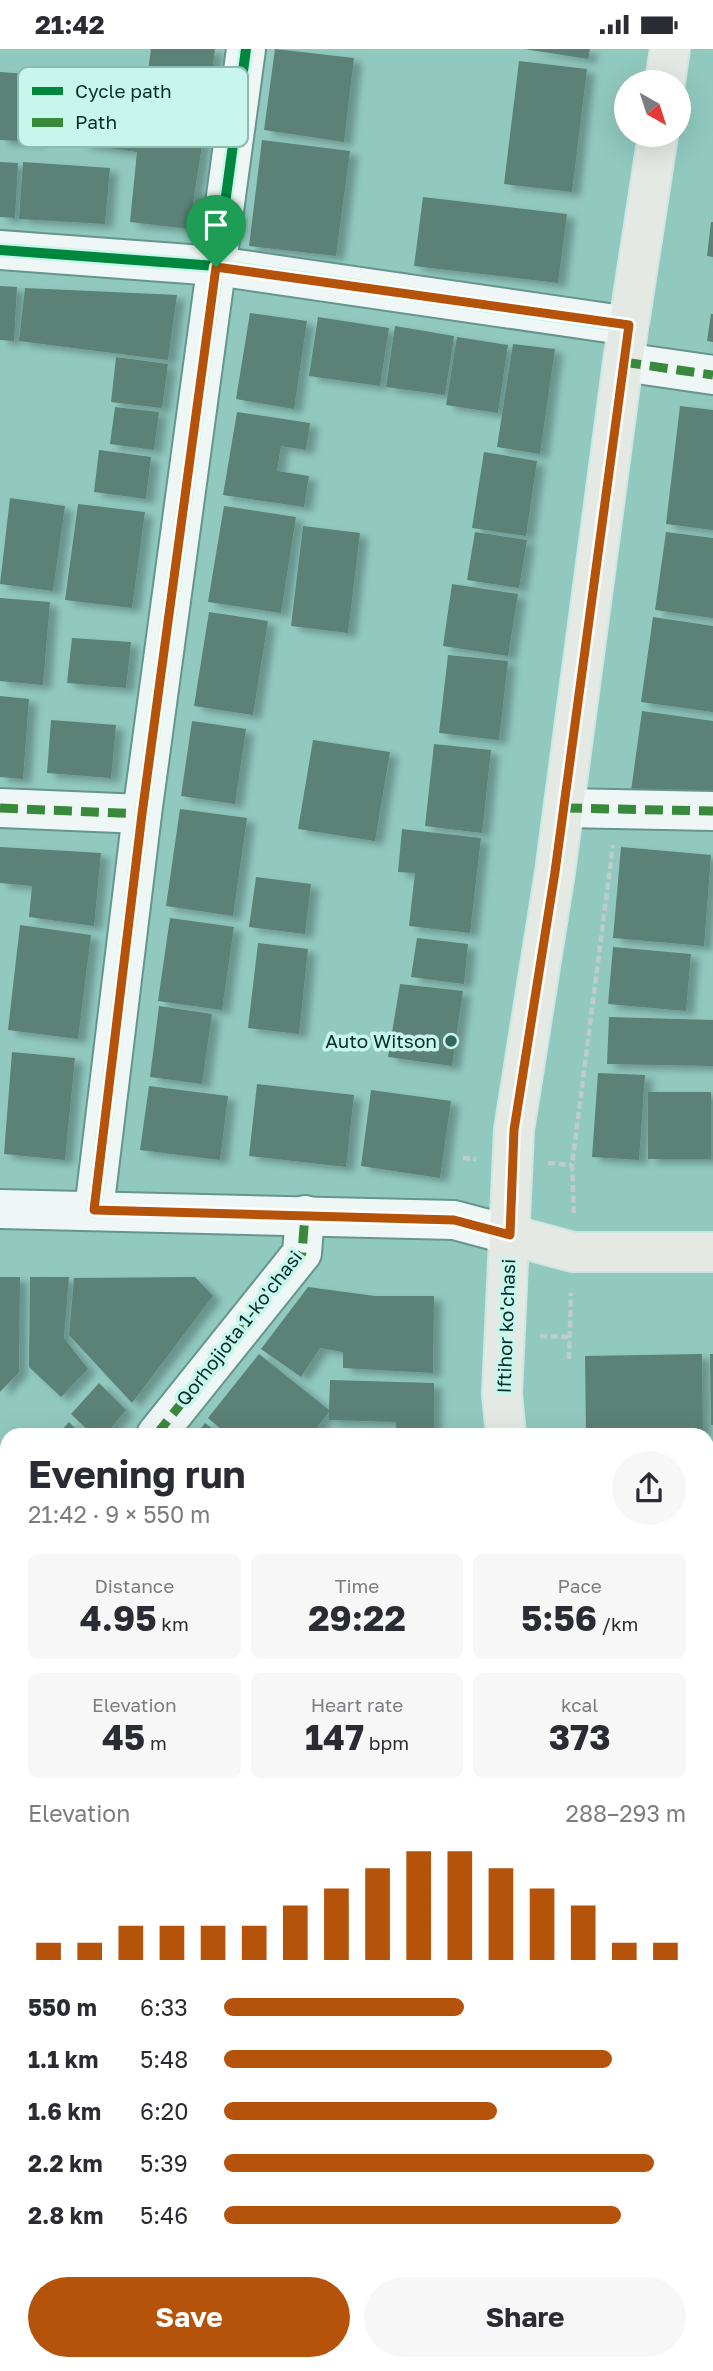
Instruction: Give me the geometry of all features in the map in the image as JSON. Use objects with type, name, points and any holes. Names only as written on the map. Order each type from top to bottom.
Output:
[{"type":"main road","points":[[667,70],[670,49]]},
{"type":"main road","name":"Iftihor ko'chasi","points":[[505,1428],[502,1394],[514,1130],[564,808],[626,344],[656,147]]},
{"type":"main road","points":[[510,1235],[573,1252],[713,1252]]},
{"type":"street","points":[[244,67],[246,49]]},
{"type":"street","points":[[94,1210],[142,814],[233,147]]},
{"type":"street","points":[[0,250],[216,267],[626,344],[713,376]]},
{"type":"street","points":[[0,808],[142,814]]},
{"type":"street","points":[[564,808],[713,811]]},
{"type":"street","points":[[0,1209],[454,1220],[510,1235]]},
{"type":"street","name":"Qorhojiota 1-ko'chasi","points":[[162,1428],[302,1253],[305,1215]]},
{"type":"path","points":[[574,1213],[572,1165],[618,809]]},
{"type":"path","points":[[548,1163],[572,1165]]},
{"type":"path","points":[[569,1359],[571,1293]]},
{"type":"path","points":[[536,1336],[570,1337]]},
{"type":"building","points":[[151,49],[215,49],[213,67],[149,67]]},
{"type":"building","points":[[275,49],[354,58],[344,142],[264,130]]},
{"type":"building","points":[[524,49],[590,49],[588,59]]},
{"type":"building","points":[[519,61],[587,69],[572,192],[504,184]]},
{"type":"building","points":[[0,72],[18,73],[18,141],[0,140]]},
{"type":"building","points":[[262,140],[350,151],[336,256],[249,246]]},
{"type":"building","points":[[102,147],[202,147],[189,229],[130,222],[137,152]]},
{"type":"building","points":[[0,162],[18,163],[15,218],[0,217]]},
{"type":"building","points":[[23,162],[110,168],[105,224],[19,219]]},
{"type":"building","points":[[423,197],[567,214],[558,283],[414,266]]},
{"type":"building","points":[[713,222],[713,257],[707,256]]},
{"type":"building","points":[[0,286],[17,287],[14,341],[0,340]]},
{"type":"building","points":[[25,288],[177,295],[168,360],[19,341]]},
{"type":"building","points":[[250,313],[307,321],[294,409],[236,399]]},
{"type":"building","points":[[713,314],[713,342],[707,341]]},
{"type":"building","points":[[318,317],[389,328],[380,386],[309,376]]},
{"type":"building","points":[[395,326],[454,336],[445,395],[386,387]]},
{"type":"building","points":[[457,337],[508,345],[498,413],[446,405]]},
{"type":"building","points":[[513,344],[555,349],[540,454],[497,447]]},
{"type":"building","points":[[116,357],[168,364],[162,408],[111,402]]},
{"type":"building","points":[[680,406],[713,410],[713,530],[666,524]]},
{"type":"building","points":[[115,407],[159,412],[154,450],[110,444]]},
{"type":"building","points":[[237,412],[310,423],[306,450],[281,446],[277,471],[309,476],[304,507],[223,495]]},
{"type":"building","points":[[99,450],[151,457],[146,499],[94,492]]},
{"type":"building","points":[[484,452],[537,461],[526,536],[472,528]]},
{"type":"building","points":[[10,498],[65,506],[53,591],[0,584]]},
{"type":"building","points":[[78,504],[145,512],[132,608],[65,600]]},
{"type":"building","points":[[224,506],[296,517],[281,613],[208,602]]},
{"type":"building","points":[[303,526],[360,533],[348,633],[291,626]]},
{"type":"building","points":[[475,532],[527,540],[519,588],[467,580]]},
{"type":"building","points":[[666,532],[713,538],[713,618],[655,610]]},
{"type":"building","points":[[452,584],[518,594],[508,656],[443,646]]},
{"type":"building","points":[[0,598],[50,602],[43,685],[0,681]]},
{"type":"building","points":[[209,612],[268,621],[253,715],[194,706]]},
{"type":"building","points":[[653,617],[713,626],[713,712],[641,702]]},
{"type":"building","points":[[72,638],[131,642],[126,688],[67,683]]},
{"type":"building","points":[[448,655],[508,661],[499,740],[439,733]]},
{"type":"building","points":[[0,696],[29,699],[23,779],[0,777]]},
{"type":"building","points":[[642,711],[713,721],[713,791],[631,791]]},
{"type":"building","points":[[51,720],[116,725],[111,778],[47,773]]},
{"type":"building","points":[[192,721],[246,729],[235,804],[181,796]]},
{"type":"building","points":[[313,740],[390,752],[375,841],[298,829]]},
{"type":"building","points":[[434,744],[491,750],[482,833],[425,826]]},
{"type":"building","points":[[180,809],[247,818],[233,916],[166,906]]},
{"type":"building","points":[[402,829],[481,838],[470,933],[409,926],[415,873],[398,872]]},
{"type":"building","points":[[0,847],[101,853],[94,926],[29,917],[32,886],[0,883]]},
{"type":"building","points":[[621,847],[711,855],[704,946],[613,938]]},
{"type":"building","points":[[256,877],[311,884],[305,934],[249,927]]},
{"type":"building","points":[[170,918],[234,927],[222,1010],[158,1001]]},
{"type":"building","points":[[20,925],[91,935],[78,1039],[8,1030]]},
{"type":"building","points":[[417,938],[468,944],[464,984],[411,977]]},
{"type":"building","points":[[258,943],[308,949],[299,1034],[248,1028]]},
{"type":"building","points":[[613,947],[691,954],[686,1011],[608,1004]]},
{"type":"building","points":[[400,984],[463,991],[452,1066],[388,1057]]},
{"type":"building","points":[[159,1006],[212,1014],[202,1084],[150,1077]]},
{"type":"building","points":[[609,1017],[713,1020],[713,1066],[607,1064]]},
{"type":"building","points":[[12,1052],[75,1058],[65,1160],[4,1154]]},
{"type":"building","points":[[598,1073],[645,1075],[639,1160],[592,1157]]},
{"type":"building","points":[[257,1084],[354,1095],[346,1167],[249,1156]]},
{"type":"building","points":[[149,1086],[228,1096],[220,1160],[140,1150]]},
{"type":"building","points":[[371,1090],[451,1101],[440,1178],[361,1166]]},
{"type":"building","points":[[648,1092],[711,1092],[711,1159],[648,1159]]},
{"type":"building","points":[[0,1277],[20,1277],[19,1372],[0,1392]]},
{"type":"building","points":[[30,1277],[69,1277],[64,1338],[88,1369],[61,1397],[29,1367]]},
{"type":"building","points":[[195,1277],[213,1296],[132,1403],[69,1335],[74,1278]]},
{"type":"building","points":[[308,1287],[375,1296],[434,1296],[433,1373],[343,1368],[343,1352],[320,1348],[301,1377],[261,1349]]},
{"type":"building","points":[[259,1354],[329,1410],[330,1380],[434,1383],[434,1428],[396,1428],[396,1422],[329,1420],[329,1412],[316,1428],[220,1428],[208,1418]]},
{"type":"building","points":[[702,1354],[703,1428],[586,1428],[585,1356]]},
{"type":"building","points":[[710,1354],[713,1354],[713,1425],[711,1425]]},
{"type":"building","points":[[99,1383],[126,1410],[111,1428],[86,1428],[71,1414]]},
{"type":"building","points":[[69,1422],[75,1428],[63,1428]]},
{"type":"marked path","points":[[623,362],[713,375]]},
{"type":"marked path","points":[[0,808],[142,814]]},
{"type":"marked path","points":[[564,808],[713,811]]},
{"type":"marked path","points":[[162,1428],[302,1253],[305,1215]]},
{"type":"cycle path","points":[[244,67],[246,49]]},
{"type":"cycle path","points":[[94,1210],[142,814],[233,147]]},
{"type":"cycle path","points":[[0,250],[216,266],[629,326]]},
{"type":"place","name":"Auto Witson","points":[[451,1041]]},
{"type":"route","points":[[216,267],[629,325],[555,872],[514,1130],[510,1235],[454,1220],[94,1210],[142,814],[216,267]]}]
